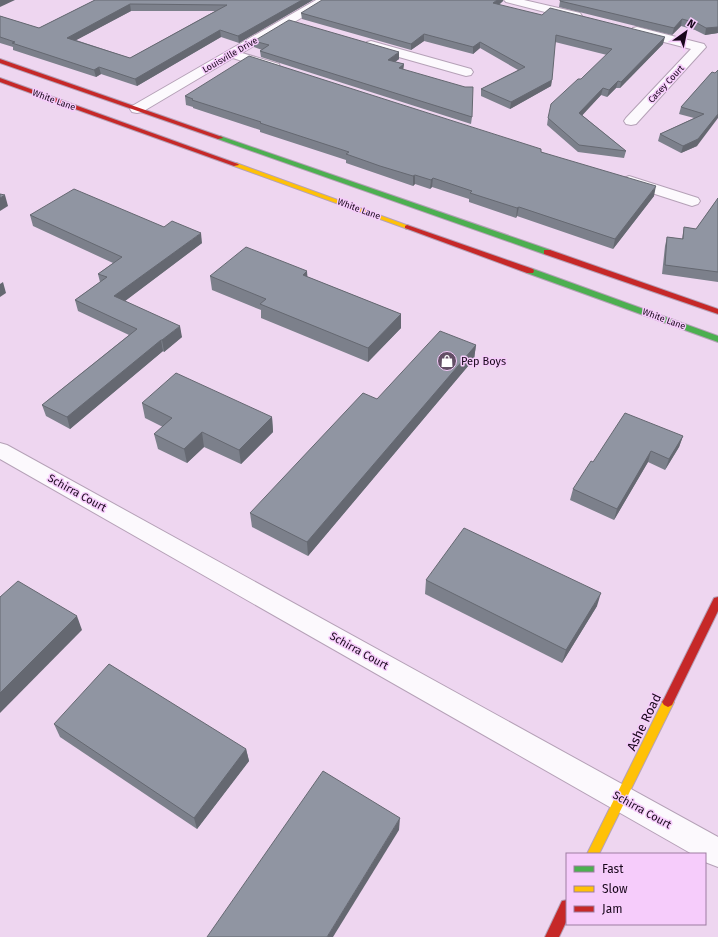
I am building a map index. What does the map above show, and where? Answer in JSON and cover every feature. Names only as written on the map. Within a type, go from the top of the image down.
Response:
[{"type":"main road","name":"White Lane","points":[[0,61],[718,312]]},
{"type":"main road","name":"White Lane","points":[[0,80],[718,339]]},
{"type":"main road","points":[[25,89],[108,111],[121,113],[137,109]]},
{"type":"main road","points":[[163,139],[175,137],[265,154]]},
{"type":"main road","points":[[307,191],[314,187],[327,188]]},
{"type":"main road","points":[[349,193],[445,216]]},
{"type":"main road","name":"Ashe Road","points":[[594,853],[718,601]]},
{"type":"main road","points":[[552,937],[566,908]]},
{"type":"street","name":"Louisville Drive","points":[[137,109],[324,0]]},
{"type":"street","points":[[510,0],[535,3],[585,19]]},
{"type":"street","points":[[288,21],[303,25]]},
{"type":"street","name":"Casey Court","points":[[623,28],[700,47],[631,121]]},
{"type":"street","points":[[362,42],[466,72]]},
{"type":"street","points":[[232,54],[288,71]]},
{"type":"street","points":[[617,177],[692,201]]},
{"type":"street","name":"Schirra Court","points":[[0,450],[718,853]]},
{"type":"building","points":[[95,0],[302,0],[238,36],[220,30],[135,79],[99,67],[94,70],[12,43],[15,42],[0,37],[0,16],[39,28]],"holes":[[[130,4],[227,5],[130,58],[67,38]]]},
{"type":"building","points":[[322,0],[497,0],[493,3],[542,15],[550,8],[665,37],[621,82],[618,81],[609,90],[603,88],[579,113],[626,151],[579,145],[548,118],[551,104],[578,79],[581,79],[612,49],[556,35],[552,80],[511,102],[481,89],[525,67],[480,42],[473,47],[424,34],[411,44],[301,13]]},
{"type":"building","points":[[560,0],[718,0],[718,27],[706,28],[697,23],[682,19],[674,28]]},
{"type":"building","points":[[289,20],[399,52],[388,60],[404,64],[399,68],[465,87],[473,87],[472,117],[260,51],[269,45],[254,41]]},
{"type":"building","points":[[249,56],[541,149],[541,152],[656,186],[615,239],[519,207],[517,208],[470,193],[472,191],[433,178],[431,180],[415,175],[413,176],[380,166],[346,154],[349,152],[192,100],[193,99],[185,96]]},
{"type":"building","points":[[718,70],[718,114],[698,139],[683,146],[660,134],[704,114],[681,107],[712,72],[715,73]]},
{"type":"building","points":[[74,189],[164,227],[172,221],[201,233],[114,296],[180,326],[67,417],[42,405],[137,329],[75,300],[107,277],[98,274],[122,257],[30,215]]},
{"type":"building","points":[[718,198],[718,272],[665,265],[667,237],[683,239],[684,227],[696,229]]},
{"type":"building","points":[[246,247],[307,271],[303,275],[401,314],[368,348],[260,304],[266,299],[210,276]]},
{"type":"building","points":[[440,331],[476,345],[307,542],[250,513],[363,393],[377,399]]},
{"type":"building","points":[[176,373],[272,417],[239,450],[202,432],[184,449],[154,434],[172,418],[142,403]]},
{"type":"building","points":[[625,413],[683,436],[669,459],[651,451],[617,509],[573,489],[591,461],[593,462]]},
{"type":"building","points":[[464,528],[601,593],[566,650],[426,580]]},
{"type":"building","points":[[18,581],[77,616],[0,693],[0,597]]},
{"type":"building","points":[[109,664],[246,749],[194,818],[54,724]]},
{"type":"building","points":[[323,771],[400,818],[327,937],[207,937]]},
{"type":"traffic: fast","points":[[220,138],[547,252]]},
{"type":"traffic: fast","points":[[530,271],[718,339]]},
{"type":"traffic: slow","points":[[236,165],[407,227]]},
{"type":"traffic: slow","points":[[593,853],[668,702]]},
{"type":"traffic: jam","points":[[0,61],[220,138]]},
{"type":"traffic: jam","points":[[0,80],[236,165]]},
{"type":"traffic: jam","points":[[407,227],[530,271]]},
{"type":"traffic: jam","points":[[547,252],[718,312]]},
{"type":"traffic: jam","points":[[668,702],[718,601]]},
{"type":"traffic: jam","points":[[552,937],[566,908]]},
{"type":"place","name":"Pep Boys","points":[[447,361]]}]
